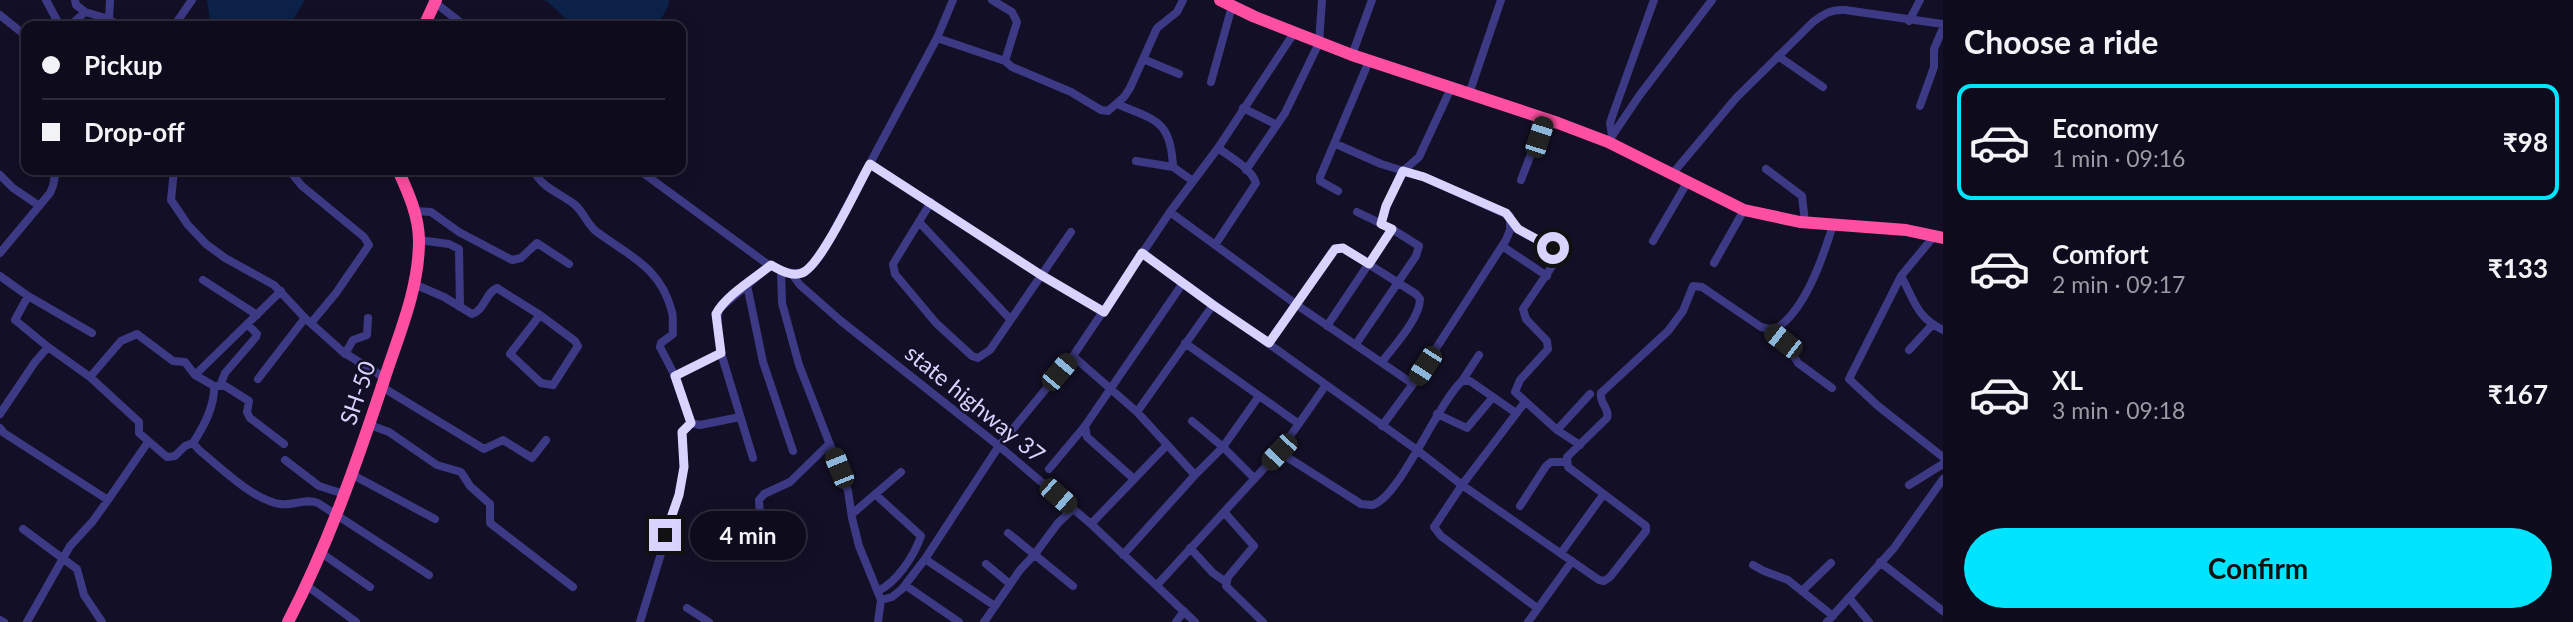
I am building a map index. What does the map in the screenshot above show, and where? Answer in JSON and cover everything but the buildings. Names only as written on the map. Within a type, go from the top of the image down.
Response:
[{"type":"highway","points":[[426,21],[434,1]]},
{"type":"highway","points":[[1226,3],[1352,55],[1610,139],[1744,210],[1805,222],[1906,230],[1939,237]]},
{"type":"highway","name":"SH-50","points":[[288,622],[320,552],[370,425],[414,284],[419,240],[414,211],[400,175]]},
{"type":"street","points":[[46,0],[57,21]]},
{"type":"street","points":[[75,0],[76,5],[85,12],[113,21]]},
{"type":"street","points":[[110,0],[110,19]]},
{"type":"street","points":[[182,21],[192,0]]},
{"type":"street","points":[[646,175],[771,265],[792,274],[802,273],[817,261],[937,38],[953,0]]},
{"type":"street","points":[[992,0],[1012,12],[1017,22],[1005,61]]},
{"type":"street","points":[[937,38],[1005,61],[1071,92],[1101,110],[1108,111],[1130,88],[1157,28],[1177,12],[1183,0]]},
{"type":"street","points":[[1246,170],[1278,125],[1319,43],[1322,0]]},
{"type":"street","points":[[1352,55],[1372,0]]},
{"type":"street","points":[[1469,94],[1501,0]]},
{"type":"street","points":[[1610,139],[1610,123],[1654,0]]},
{"type":"street","points":[[1610,139],[1712,0]]},
{"type":"street","points":[[1909,21],[1920,0]]},
{"type":"street","points":[[434,1],[459,21]]},
{"type":"street","points":[[1210,82],[1226,3]]},
{"type":"street","points":[[1673,173],[1736,98],[1813,22],[1834,5],[1943,26],[1934,49],[1934,67],[1920,106]]},
{"type":"street","points":[[75,21],[85,12]]},
{"type":"street","points":[[0,15],[21,32]]},
{"type":"street","points":[[880,596],[897,594],[925,559],[999,446],[1073,356],[1104,312],[1294,33]]},
{"type":"street","points":[[1778,56],[1823,87]]},
{"type":"street","points":[[1143,59],[1179,74]]},
{"type":"street","points":[[1338,191],[1324,184],[1320,177],[1369,61]]},
{"type":"street","points":[[1381,224],[1386,206],[1403,171],[1423,151],[1451,88]]},
{"type":"street","points":[[1117,104],[1140,113],[1165,129],[1173,152],[1173,167]]},
{"type":"street","points":[[1243,108],[1278,125]]},
{"type":"street","points":[[1521,180],[1545,118]]},
{"type":"street","points":[[1336,144],[1381,164],[1424,177],[1510,216],[1518,229],[1557,251],[1559,256],[1523,309],[1526,319],[1549,344],[1545,353],[1516,388],[1517,396],[1557,430],[1580,445]]},
{"type":"street","points":[[1214,245],[1255,189],[1255,179],[1218,148]]},
{"type":"street","points":[[1136,161],[1173,167],[1193,181]]},
{"type":"street","points":[[870,164],[1041,275],[1104,312]]},
{"type":"street","points":[[1766,169],[1802,196],[1805,222]]},
{"type":"street","points":[[0,175],[13,188],[38,205]]},
{"type":"street","points":[[0,253],[3,242],[54,186],[55,175]]},
{"type":"street","points":[[173,175],[170,196],[188,225],[225,258],[281,291],[308,321],[383,383],[484,449],[503,440],[532,458],[546,440]]},
{"type":"street","points":[[258,379],[336,293],[369,245],[364,237],[302,186],[293,175]]},
{"type":"street","points":[[537,175],[542,183],[581,210],[590,226],[629,252],[650,270],[658,281],[673,314],[672,336],[661,342],[660,347],[675,376],[691,423]]},
{"type":"street","points":[[1653,241],[1688,181]]},
{"type":"street","points":[[931,202],[893,264],[895,274],[936,323],[972,356],[978,358],[990,350],[1071,232]]},
{"type":"street","points":[[1714,263],[1744,210]]},
{"type":"street","points":[[414,211],[431,212],[460,232],[512,260],[521,258],[537,243],[569,264]]},
{"type":"street","points":[[1170,212],[1297,305],[1413,384]]},
{"type":"street","points":[[1356,212],[1392,229],[1419,246],[1416,256],[1356,344]]},
{"type":"street","points":[[1382,426],[1413,384],[1502,246],[1510,230],[1510,216]]},
{"type":"street","points":[[920,223],[1010,319]]},
{"type":"street","points":[[1768,330],[1782,326],[1803,297],[1823,260],[1833,225]]},
{"type":"street","points":[[1327,326],[1392,229]]},
{"type":"street","points":[[1939,237],[1901,276],[1849,379],[1878,406],[1943,457]]},
{"type":"street","points":[[419,240],[449,244],[458,249],[460,307]]},
{"type":"street","points":[[1502,246],[1547,276]]},
{"type":"street","points":[[1269,343],[1335,249],[1343,248],[1420,299],[1420,307],[1382,362]]},
{"type":"street","points":[[1142,253],[1462,485],[1604,581],[1646,531],[1643,522],[1568,467],[1567,457],[1607,418],[1608,411],[1602,402],[1601,393],[1664,335],[1683,311],[1693,286],[1702,287],[1733,311],[1768,330],[1787,345],[1802,367],[1832,388]]},
{"type":"street","points":[[753,458],[721,353],[716,314],[724,303],[771,265]]},
{"type":"street","points":[[781,271],[784,314],[799,365],[848,491],[859,546],[880,596],[878,622]]},
{"type":"street","name":"state highway 37","points":[[792,274],[800,285],[841,321],[999,446],[1091,524],[1195,622]]},
{"type":"street","points":[[0,276],[28,296],[92,333]]},
{"type":"street","points":[[1901,276],[1920,314],[1932,325],[1943,330]]},
{"type":"street","points":[[203,279],[257,315]]},
{"type":"street","points":[[1049,468],[1085,426],[1183,283]]},
{"type":"street","points":[[414,284],[444,297],[469,313],[476,313],[489,293],[497,288],[540,315],[578,346],[552,385],[541,383],[510,354],[540,315]]},
{"type":"street","points":[[747,285],[757,340],[793,451]]},
{"type":"street","points":[[195,375],[281,291]]},
{"type":"street","points":[[28,296],[15,320],[90,377],[139,422],[139,433],[171,458],[193,443],[212,407],[217,386],[256,338],[257,334],[247,324]]},
{"type":"street","points":[[1137,412],[1213,305]]},
{"type":"street","points":[[345,354],[353,340],[367,335],[368,318]]},
{"type":"street","points":[[1909,351],[1932,325]]},
{"type":"street","points":[[90,377],[121,341],[137,334],[173,361],[185,362],[195,375],[217,386],[228,388],[249,401],[247,412],[250,418],[284,444]]},
{"type":"street","points":[[1185,343],[1299,424]]},
{"type":"street","points":[[0,414],[48,347]]},
{"type":"street","points":[[675,376],[721,353]]},
{"type":"street","points":[[1279,452],[1361,504],[1371,505],[1388,494],[1437,414],[1479,355]]},
{"type":"street","points":[[1073,356],[1137,412],[1195,475]]},
{"type":"street","points":[[1462,381],[1470,381],[1516,413]]},
{"type":"street","points":[[1157,585],[1279,452],[1326,385]]},
{"type":"street","points":[[1557,430],[1590,394]]},
{"type":"street","points":[[1123,555],[1223,447],[1259,396]]},
{"type":"street","points":[[1437,414],[1467,428],[1493,397]]},
{"type":"street","points":[[1525,402],[1435,523],[1436,532],[1537,608]]},
{"type":"street","points":[[691,423],[700,425],[740,417]]},
{"type":"street","points":[[1192,421],[1254,478]]},
{"type":"street","points":[[640,622],[679,495],[684,467],[682,432],[691,423]]},
{"type":"street","points":[[370,425],[389,432],[437,465],[461,472],[470,486],[490,504],[490,523],[573,587]]},
{"type":"street","points":[[1085,426],[1087,437],[1134,479]]},
{"type":"street","points":[[0,428],[108,500]]},
{"type":"street","points":[[27,622],[71,545],[93,522],[148,442]]},
{"type":"street","points":[[193,443],[253,492],[282,505],[312,501],[429,575]]},
{"type":"street","points":[[712,519],[740,534],[745,533],[760,516],[759,500],[764,494],[790,482],[829,444]]},
{"type":"street","points":[[1091,524],[1166,446]]},
{"type":"street","points":[[285,460],[319,486],[344,494]]},
{"type":"street","points":[[1520,506],[1546,466],[1551,462],[1567,462]]},
{"type":"street","points":[[1909,485],[1943,464]]},
{"type":"street","points":[[852,514],[901,472]]},
{"type":"street","points":[[351,474],[435,519]]},
{"type":"street","points":[[1753,565],[1803,590],[1830,619],[1894,548],[1943,479]]},
{"type":"street","points":[[875,494],[921,536],[898,575],[880,596]]},
{"type":"street","points":[[1561,553],[1603,495]]},
{"type":"street","points":[[984,622],[1058,523],[1073,509]]},
{"type":"street","points":[[1224,512],[1254,546],[1226,582]]},
{"type":"street","points":[[23,529],[77,569],[83,595],[102,622]]},
{"type":"street","points":[[1008,533],[1073,586]]},
{"type":"street","points":[[1190,548],[1263,622]]},
{"type":"street","points":[[320,552],[370,587]]},
{"type":"street","points":[[925,559],[996,606]]},
{"type":"street","points":[[1528,622],[1573,561]]},
{"type":"street","points":[[1880,562],[1943,611]]},
{"type":"street","points":[[1803,590],[1831,563]]},
{"type":"street","points":[[986,564],[1010,584]]},
{"type":"street","points":[[306,585],[356,622]]},
{"type":"street","points":[[905,585],[959,622]]},
{"type":"street","points":[[1850,598],[1870,622]]},
{"type":"street","points":[[687,608],[709,622]]},
{"type":"street","points":[[1176,622],[1184,611]]},
{"type":"water","points":[[207,0],[305,0],[292,21],[210,21]]},
{"type":"water","points":[[540,0],[669,0],[660,21],[568,21],[547,1]]},
{"type":"route","points":[[665,535],[679,495],[684,467],[682,429],[688,428],[691,423],[675,376],[721,353],[716,314],[724,303],[771,265],[792,274],[802,273],[817,261],[870,164],[1041,275],[1104,312],[1142,253],[1269,343],[1335,249],[1343,248],[1369,264],[1392,229],[1381,224],[1386,206],[1403,171],[1415,173],[1506,213],[1518,229],[1553,248]]}]
